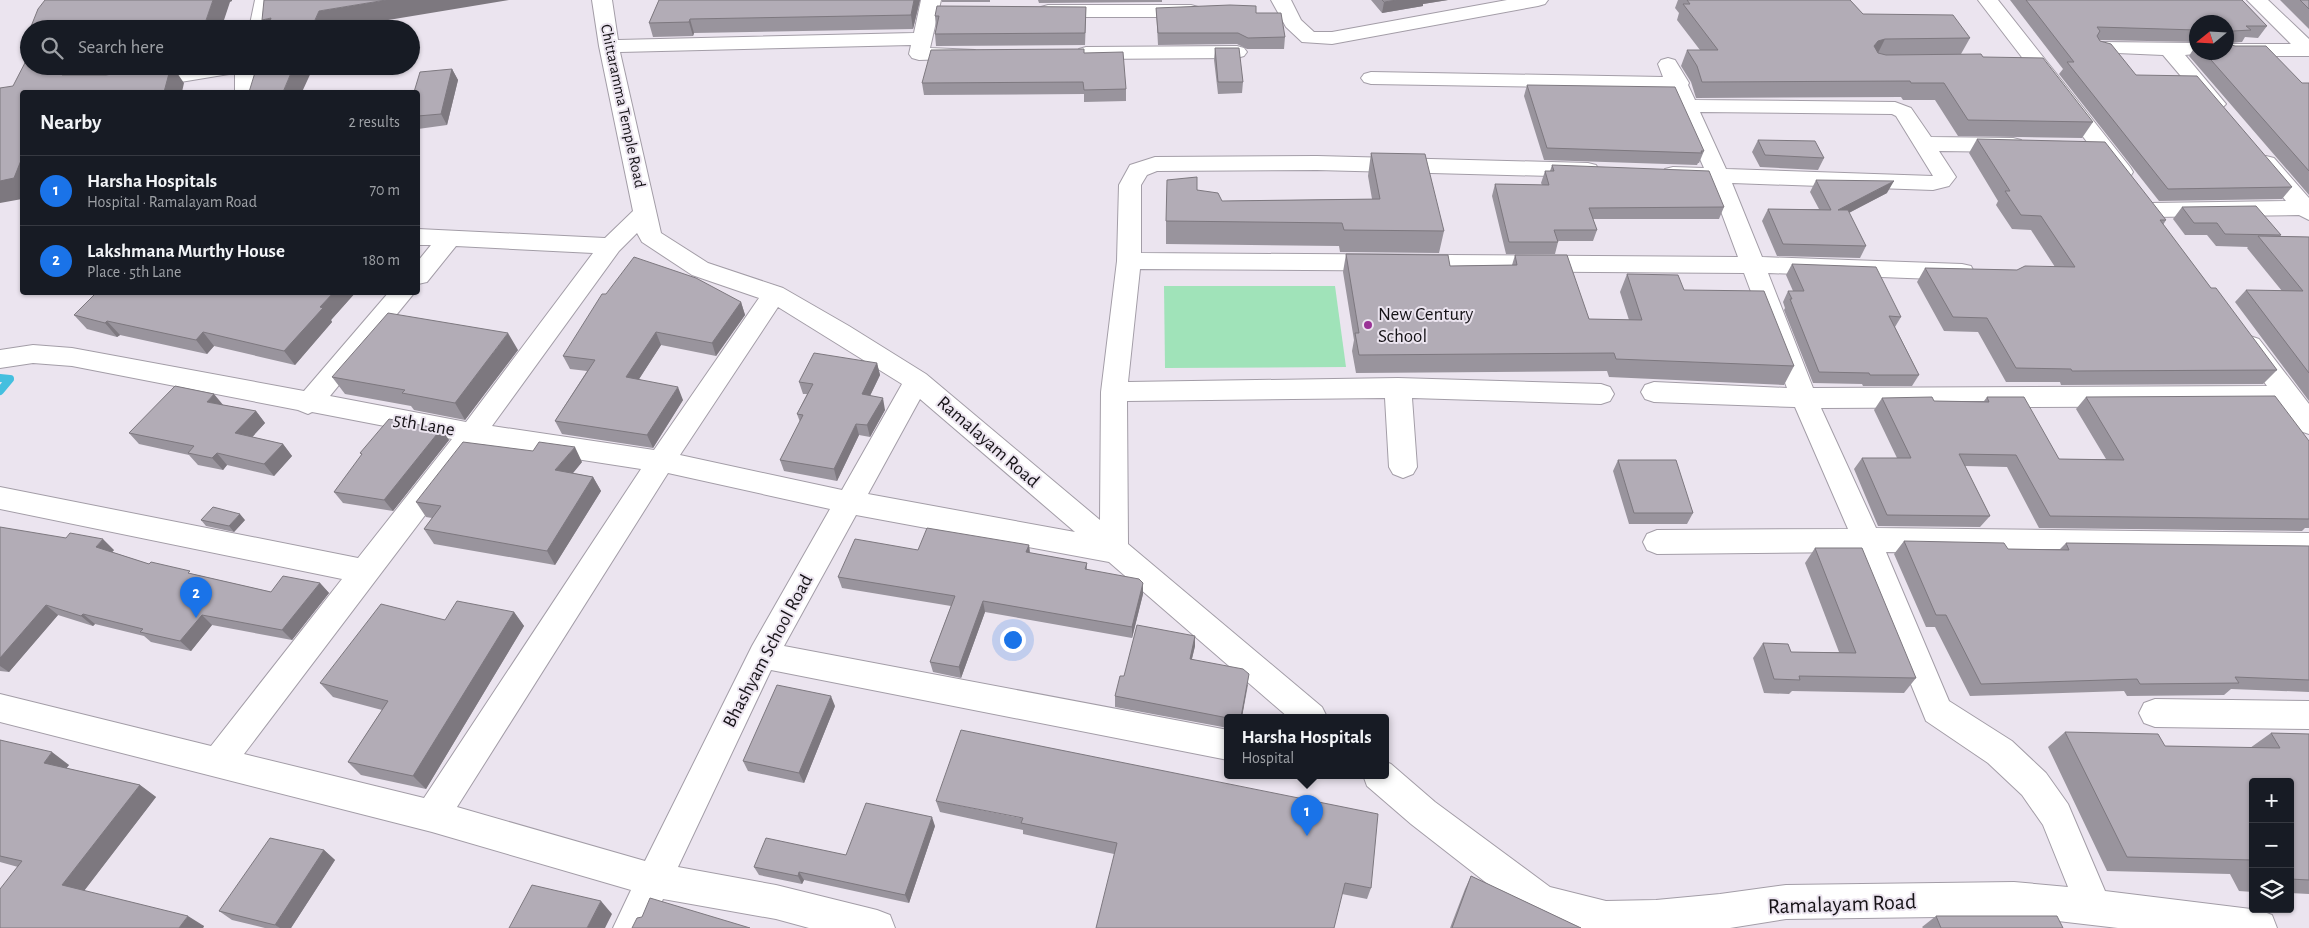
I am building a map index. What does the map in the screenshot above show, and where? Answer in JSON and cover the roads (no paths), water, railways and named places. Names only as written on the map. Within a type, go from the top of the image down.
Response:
[{"type":"street","points":[[261,20],[265,0]]},
{"type":"street","name":"Chittaramma Temple Road","points":[[602,0],[609,46],[644,212]]},
{"type":"street","points":[[1280,0],[1293,23],[1310,38],[1332,38],[1538,0]]},
{"type":"street","points":[[1988,0],[2039,62],[2169,235]]},
{"type":"street","points":[[2257,0],[2309,50]]},
{"type":"street","points":[[919,53],[936,7]]},
{"type":"street","points":[[1026,10],[1191,10]]},
{"type":"street","points":[[609,46],[988,54]]},
{"type":"street","points":[[2101,48],[2189,49]]},
{"type":"street","points":[[2169,49],[2227,117]]},
{"type":"street","points":[[2234,50],[2309,50]]},
{"type":"street","points":[[1068,53],[1237,52]]},
{"type":"street","points":[[2010,62],[2039,62]]},
{"type":"street","points":[[98,90],[190,75]]},
{"type":"street","points":[[245,75],[245,90]]},
{"type":"street","points":[[1371,78],[1678,85],[1896,108],[1904,112],[1945,177],[1941,181],[1648,173]]},
{"type":"street","points":[[1678,85],[1718,175],[1804,398],[1867,540],[1937,710],[2000,752],[2034,784],[2056,815],[2094,907]]},
{"type":"street","points":[[1924,144],[2033,146]]},
{"type":"street","points":[[2073,147],[2102,147]]},
{"type":"street","points":[[2253,148],[2308,210]]},
{"type":"street","points":[[1114,550],[1114,392],[1129,261],[1130,184],[1138,170],[1155,164],[1429,164],[1608,171]]},
{"type":"street","points":[[2143,199],[2308,210]]},
{"type":"street","points":[[218,763],[472,433],[611,246],[644,212]]},
{"type":"street","name":"Ramalayam Road","points":[[644,212],[650,237],[700,269],[774,294],[840,332],[917,381],[1307,714]]},
{"type":"street","points":[[420,237],[611,246]]},
{"type":"street","points":[[420,274],[449,239]]},
{"type":"street","points":[[1129,261],[1754,265],[1985,272]]},
{"type":"street","points":[[432,816],[661,461],[774,294]]},
{"type":"street","points":[[308,404],[400,295]]},
{"type":"street","points":[[2240,331],[2309,424]]},
{"type":"street","name":"5th Lane","points":[[0,359],[33,354],[72,357],[308,404],[472,433],[661,461],[848,502],[1114,550]]},
{"type":"street","name":"Bhashyam School Road","points":[[631,928],[763,655],[917,381]]},
{"type":"street","points":[[1114,392],[1398,388],[1601,394]]},
{"type":"street","points":[[1398,388],[1403,467]]},
{"type":"street","points":[[1654,392],[1804,398],[2288,396]]},
{"type":"street","points":[[0,498],[366,572]]},
{"type":"street","points":[[1657,542],[1867,540],[2309,545]]},
{"type":"street","points":[[763,655],[1224,743]]},
{"type":"street","points":[[0,708],[432,816],[654,880],[776,902],[877,928]]},
{"type":"street","points":[[2155,713],[2309,715]]},
{"type":"street","name":"Ramalayam Road","points":[[1384,779],[1423,813],[1542,902],[1606,919],[1656,918],[1711,913],[1786,902],[2014,899],[2259,928]]},
{"type":"waterway","points":[[0,378],[10,379],[0,391]]},
{"type":"place","name":"New Century School","points":[[1368,325]]},
{"type":"place","name":"Lakshmana Murthy House","points":[[196,618]]},
{"type":"place","name":"Harsha Hospitals","points":[[1307,836]]}]
